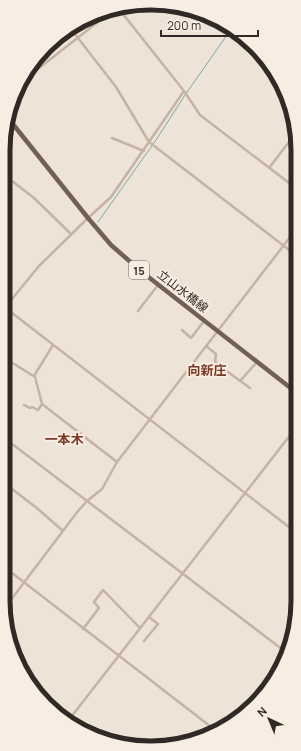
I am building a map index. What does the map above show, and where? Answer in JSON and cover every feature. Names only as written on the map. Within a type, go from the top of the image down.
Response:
[{"type":"main road","name":"立山水橋線","points":[[13,124],[111,245],[158,284],[291,388]]},
{"type":"street","points":[[122,13],[184,91],[200,115],[291,184]]},
{"type":"street","points":[[34,72],[104,18]]},
{"type":"street","points":[[74,33],[116,87],[149,142],[291,252]]},
{"type":"street","points":[[10,301],[38,266],[111,197],[184,91]]},
{"type":"street","points":[[112,138],[144,151]]},
{"type":"street","points":[[269,168],[291,140]]},
{"type":"street","points":[[10,179],[34,198],[71,234]]},
{"type":"street","points":[[10,602],[87,501],[102,489],[117,462],[291,236]]},
{"type":"street","points":[[138,311],[158,284]]},
{"type":"street","points":[[10,313],[291,529]]},
{"type":"street","points":[[182,330],[192,338],[205,321]]},
{"type":"street","points":[[34,376],[53,345]]},
{"type":"street","points":[[206,346],[216,354],[215,361],[217,364],[250,388]]},
{"type":"street","points":[[10,361],[35,377],[42,404],[117,462]]},
{"type":"street","points":[[240,381],[257,362]]},
{"type":"street","points":[[24,405],[38,410],[42,404]]},
{"type":"street","points":[[71,717],[291,433]]},
{"type":"street","points":[[10,442],[283,649]]},
{"type":"street","points":[[10,487],[63,531]]},
{"type":"street","points":[[10,571],[212,727]]},
{"type":"street","points":[[83,629],[99,608],[94,602],[103,590],[140,628]]},
{"type":"street","points":[[144,641],[158,624],[149,618]]},
{"type":"waterway","points":[[98,222],[228,33]]},
{"type":"district","name":"向新庄","points":[[207,370]]},
{"type":"district","name":"一本木","points":[[64,439]]}]
